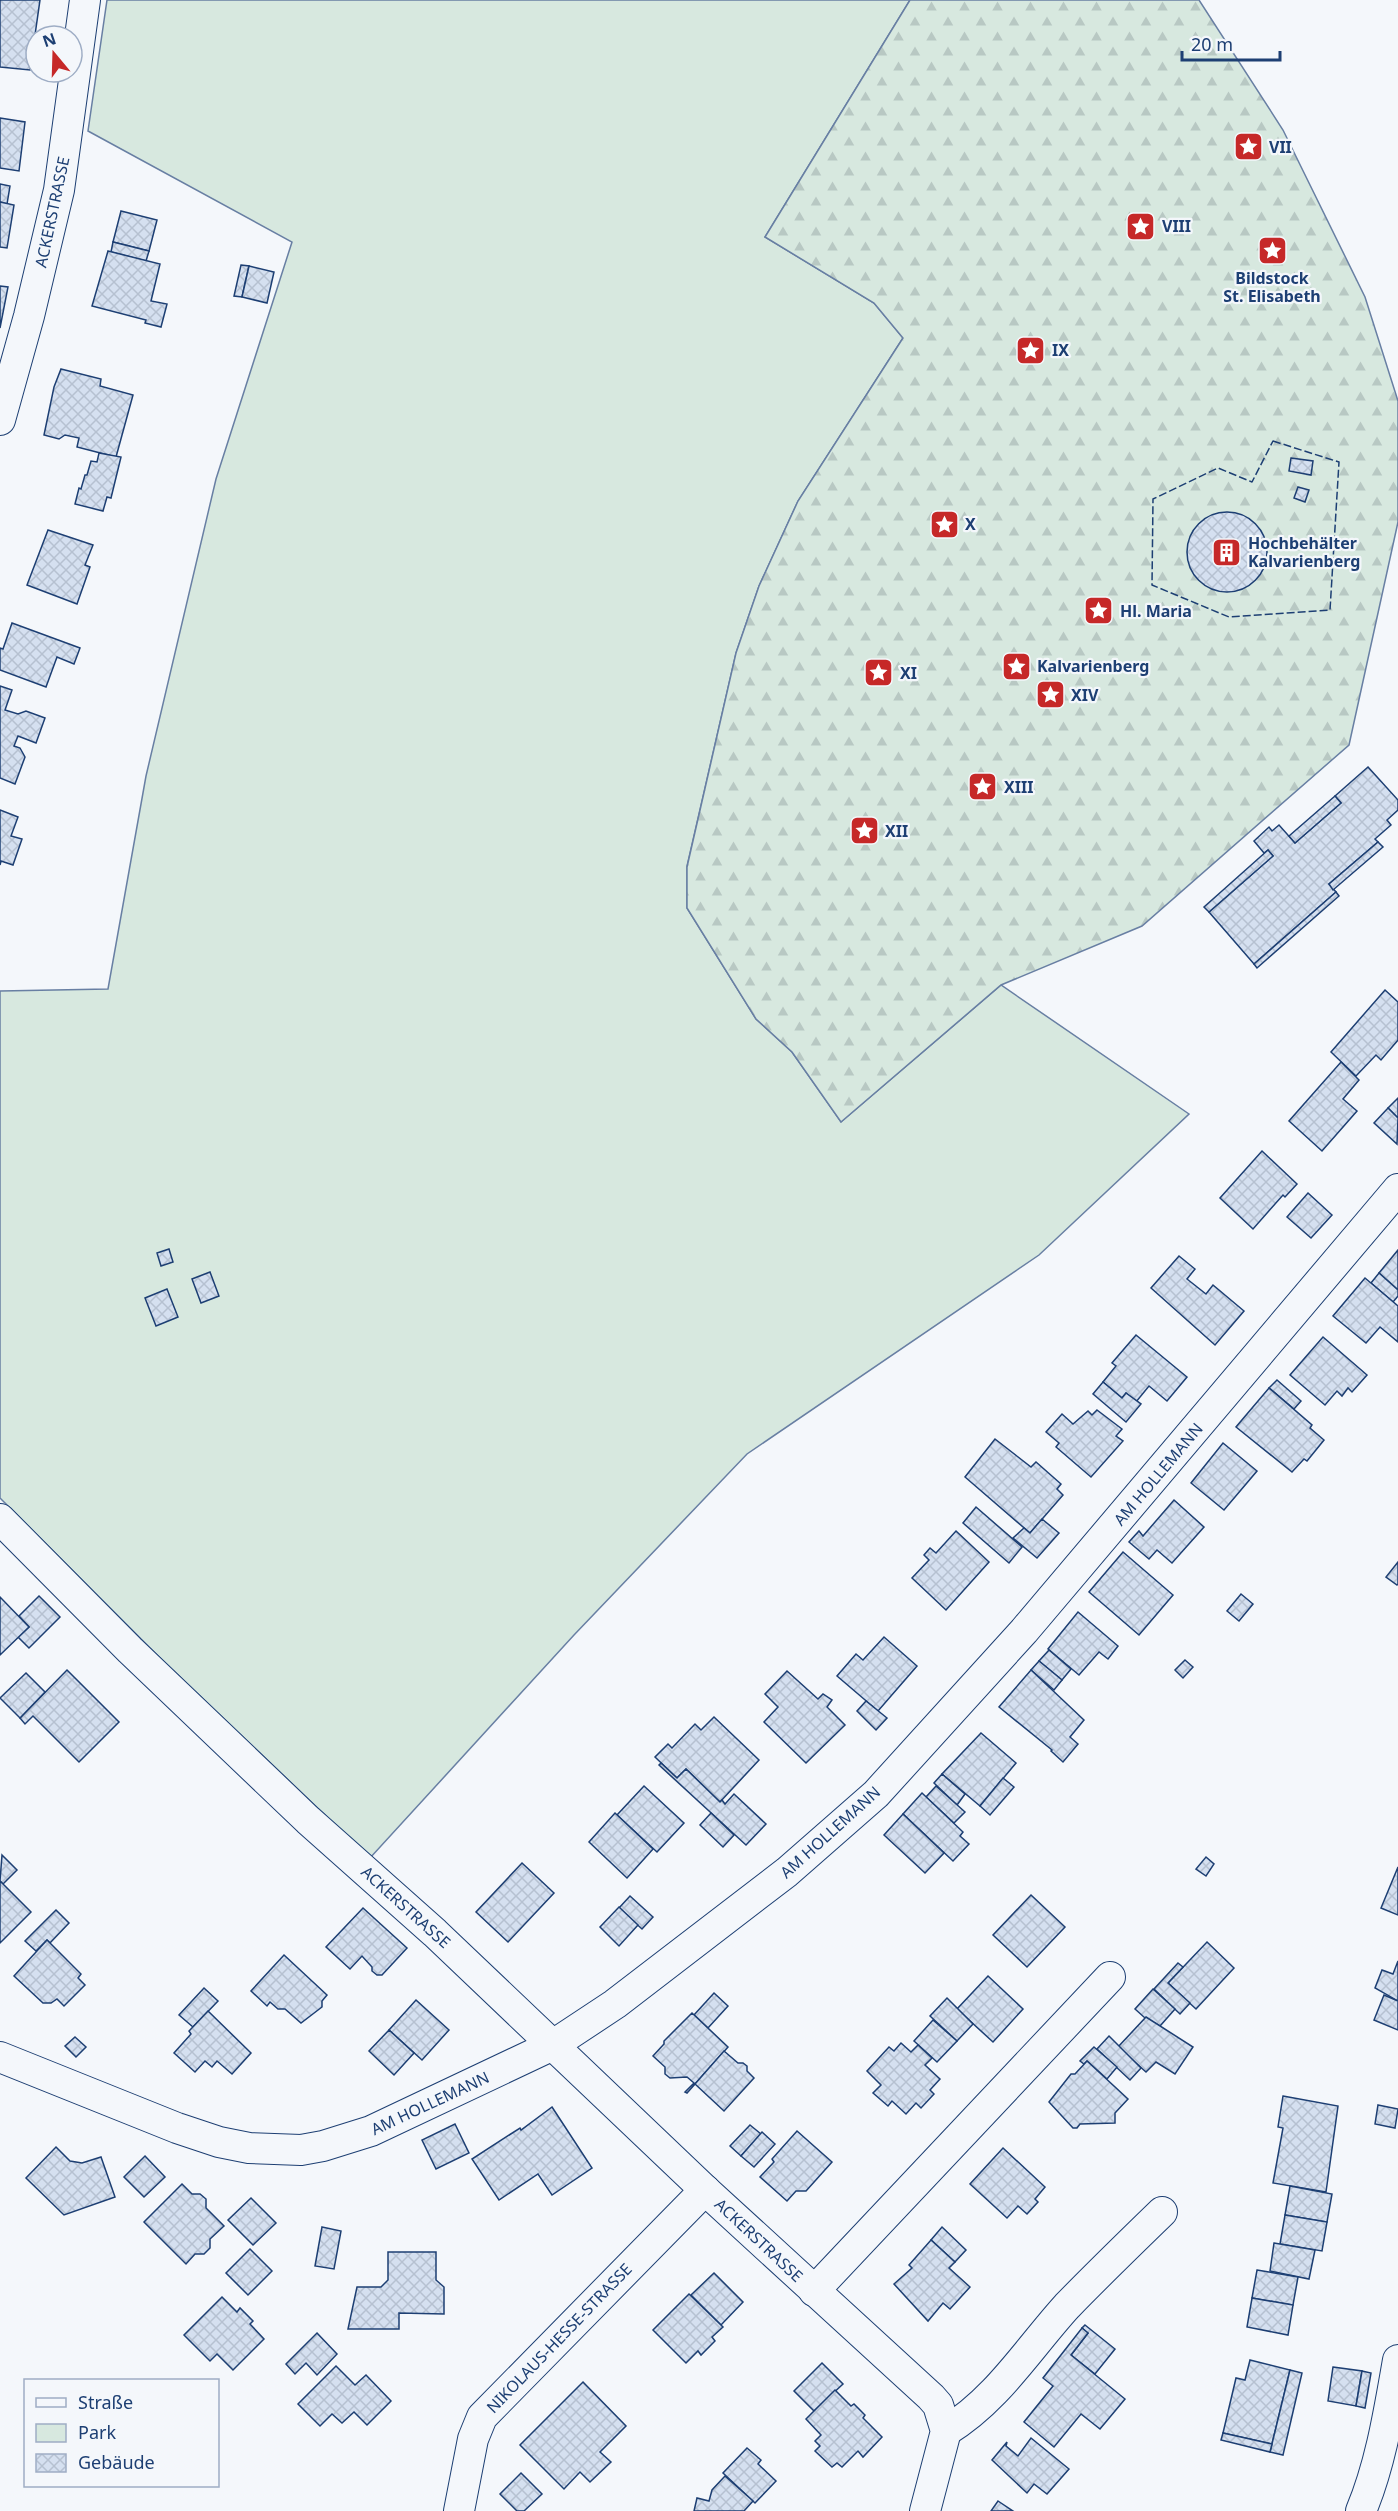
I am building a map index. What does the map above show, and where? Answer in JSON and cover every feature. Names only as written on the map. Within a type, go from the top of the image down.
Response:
[{"type":"street","name":"ACKERSTRASSE","points":[[0,420],[32,304],[59,190],[85,0]]},
{"type":"street","name":"AM HOLLEMANN","points":[[0,2057],[177,2128],[219,2142],[249,2148],[301,2150],[339,2142],[371,2131],[553,2045],[615,2004],[787,1872],[876,1794],[1024,1631],[1398,1189]]},
{"type":"street","name":"ACKERSTRASSE","points":[[0,1520],[130,1650],[308,1820],[435,1932],[814,2292],[925,2390],[938,2405],[946,2431]]},
{"type":"street","name":"ACKERSTRASSE","points":[[814,2292],[1110,1977]]},
{"type":"street","name":"NIKOLAUS-HESSE-STRASSE","points":[[459,2511],[473,2439],[482,2417],[705,2190]]},
{"type":"street","points":[[925,2511],[946,2431],[962,2421],[1007,2379],[1067,2307],[1162,2212]]},
{"type":"street","points":[[1361,2511],[1369,2492],[1386,2430],[1398,2360]]},
{"type":"green space","points":[[107,0],[910,0],[765,237],[874,303],[903,338],[798,501],[759,586],[736,653],[687,866],[687,908],[756,1019],[792,1052],[841,1122],[1001,985],[1189,1114],[1039,1255],[747,1454],[574,1635],[370,1858],[157,1655],[0,1498],[0,991],[108,989],[146,776],[216,479],[292,242],[88,131]]},
{"type":"green space","points":[[910,0],[1199,0],[1283,130],[1365,297],[1398,401],[1398,522],[1349,745],[1142,926],[1001,985],[841,1122],[792,1052],[756,1019],[687,908],[687,867],[736,653],[759,586],[798,501],[903,338],[874,303],[765,237]]},
{"type":"building","points":[[0,0],[40,0],[37,24],[24,24],[24,69],[0,67]]},
{"type":"building","points":[[0,118],[25,122],[19,171],[0,168]]},
{"type":"building","points":[[0,184],[10,186],[7,204],[0,202]]},
{"type":"building","points":[[0,202],[14,205],[7,248],[0,247]]},
{"type":"building","points":[[121,211],[157,220],[149,251],[113,242]]},
{"type":"building","points":[[113,242],[149,251],[146,261],[111,252]]},
{"type":"building","points":[[108,251],[160,264],[151,301],[167,304],[161,327],[145,323],[146,320],[92,306]]},
{"type":"building","points":[[241,265],[249,266],[242,297],[234,296]]},
{"type":"building","points":[[249,266],[274,272],[267,303],[242,297]]},
{"type":"building","points":[[0,286],[8,287],[0,328]]},
{"type":"building","points":[[61,369],[101,379],[100,386],[133,395],[116,457],[77,447],[79,438],[65,435],[59,439],[44,435],[54,387]]},
{"type":"building","points":[[99,453],[121,457],[111,498],[107,497],[103,511],[75,504],[79,488],[81,489],[91,461],[97,462]]},
{"type":"building","points":[[1291,458],[1313,461],[1311,475],[1289,471]]},
{"type":"building","points":[[1298,487],[1309,490],[1305,502],[1294,498]]},
{"type":"building","name":"Hochbehälter Kalvarienberg","points":[[1227,512],[1242,515],[1255,524],[1264,537],[1267,552],[1264,567],[1255,580],[1242,589],[1227,592],[1212,589],[1199,580],[1190,567],[1187,552],[1190,537],[1199,524],[1212,515]]},
{"type":"building","points":[[48,530],[93,545],[85,565],[90,567],[77,604],[27,585]]},
{"type":"building","points":[[12,623],[80,648],[74,664],[57,657],[46,687],[0,670],[0,648],[3,649]]},
{"type":"building","points":[[0,686],[12,690],[5,710],[18,714],[26,711],[45,718],[36,743],[18,736],[14,746],[20,748],[25,757],[15,784],[0,778]]},
{"type":"building","points":[[1368,767],[1398,800],[1398,810],[1387,820],[1391,825],[1375,839],[1378,842],[1329,884],[1336,892],[1254,964],[1209,912],[1273,856],[1268,850],[1264,853],[1254,841],[1269,827],[1272,831],[1279,825],[1295,843],[1341,803],[1335,796]]},
{"type":"building","points":[[1335,796],[1341,803],[1295,843],[1289,836]]},
{"type":"building","points":[[0,810],[18,817],[11,836],[22,839],[13,865],[1,861],[0,865]]},
{"type":"building","points":[[1378,842],[1383,847],[1333,890],[1329,884]]},
{"type":"building","points":[[1268,850],[1273,856],[1209,912],[1204,907]]},
{"type":"building","points":[[1336,892],[1339,896],[1257,968],[1254,964]]},
{"type":"building","points":[[1385,990],[1398,1002],[1398,1040],[1381,1060],[1376,1055],[1356,1076],[1331,1052]]},
{"type":"building","points":[[1341,1062],[1359,1080],[1343,1099],[1357,1111],[1322,1151],[1289,1121]]},
{"type":"building","points":[[1398,1098],[1398,1118],[1388,1108]]},
{"type":"building","points":[[1388,1108],[1398,1118],[1397,1144],[1374,1123]]},
{"type":"building","points":[[1262,1151],[1297,1184],[1285,1197],[1283,1195],[1253,1229],[1220,1198]]},
{"type":"building","points":[[1308,1193],[1332,1215],[1311,1238],[1287,1217]]},
{"type":"building","points":[[169,1249],[173,1262],[161,1266],[157,1253]]},
{"type":"building","points":[[1398,1250],[1398,1290],[1379,1273]]},
{"type":"building","points":[[1179,1256],[1195,1269],[1187,1279],[1206,1294],[1213,1285],[1244,1311],[1215,1345],[1151,1288]]},
{"type":"building","points":[[210,1272],[219,1296],[201,1303],[192,1279]]},
{"type":"building","points":[[1379,1273],[1398,1290],[1398,1296],[1393,1302],[1371,1283]]},
{"type":"building","points":[[1365,1278],[1398,1306],[1398,1342],[1380,1327],[1366,1343],[1333,1316]]},
{"type":"building","points":[[167,1289],[178,1317],[156,1326],[145,1298]]},
{"type":"building","points":[[1136,1335],[1187,1377],[1167,1401],[1149,1386],[1136,1402],[1126,1393],[1122,1398],[1103,1382],[1116,1366],[1112,1363]]},
{"type":"building","points":[[1323,1337],[1367,1375],[1352,1392],[1348,1388],[1342,1396],[1337,1391],[1325,1405],[1290,1375]]},
{"type":"building","points":[[1277,1380],[1301,1401],[1294,1409],[1269,1388]]},
{"type":"building","points":[[1103,1382],[1122,1398],[1126,1393],[1141,1404],[1126,1422],[1093,1394]]},
{"type":"building","points":[[1269,1388],[1312,1425],[1310,1428],[1324,1440],[1307,1461],[1304,1459],[1292,1472],[1236,1427]]},
{"type":"building","points":[[1097,1410],[1122,1429],[1116,1436],[1123,1441],[1091,1477],[1056,1447],[1059,1443],[1046,1432],[1062,1414],[1073,1424],[1088,1411],[1092,1415]]},
{"type":"building","points":[[995,1439],[1031,1467],[1036,1462],[1061,1484],[1057,1489],[1063,1495],[1030,1533],[965,1477]]},
{"type":"building","points":[[1223,1443],[1257,1471],[1224,1510],[1191,1483]]},
{"type":"building","points":[[1174,1500],[1204,1527],[1172,1563],[1157,1550],[1149,1559],[1129,1542],[1139,1531],[1143,1536]]},
{"type":"building","points":[[976,1507],[1022,1547],[1009,1563],[963,1523]]},
{"type":"building","points":[[1042,1519],[1059,1533],[1037,1558],[1013,1538],[1024,1528],[1030,1533]]},
{"type":"building","points":[[956,1531],[989,1562],[946,1610],[912,1578],[929,1560],[924,1555],[930,1548],[936,1553]]},
{"type":"building","points":[[1123,1552],[1173,1595],[1139,1635],[1089,1592]]},
{"type":"building","points":[[1398,1562],[1398,1584],[1397,1585],[1386,1577]]},
{"type":"building","points":[[1241,1594],[1253,1604],[1239,1621],[1227,1611]]},
{"type":"building","points":[[39,1596],[60,1617],[29,1648],[18,1637],[29,1627],[19,1616]]},
{"type":"building","points":[[0,1597],[29,1627],[0,1655]]},
{"type":"building","points":[[1078,1612],[1118,1646],[1108,1659],[1099,1652],[1079,1675],[1048,1649]]},
{"type":"building","points":[[884,1637],[917,1666],[878,1711],[837,1676],[856,1654],[863,1660]]},
{"type":"building","points":[[1049,1650],[1071,1669],[1062,1680],[1039,1661]]},
{"type":"building","points":[[1185,1660],[1193,1667],[1183,1678],[1175,1670]]},
{"type":"building","points":[[1039,1661],[1062,1680],[1054,1690],[1031,1670]]},
{"type":"building","points":[[67,1670],[119,1722],[79,1762],[33,1716],[25,1724],[20,1718]]},
{"type":"building","points":[[1031,1670],[1084,1720],[1070,1737],[1078,1744],[1063,1762],[1052,1750],[999,1707]]},
{"type":"building","points":[[787,1671],[818,1699],[823,1694],[832,1700],[827,1707],[845,1725],[806,1763],[764,1722],[778,1707],[765,1694]]},
{"type":"building","points":[[26,1673],[45,1692],[20,1718],[0,1698]]},
{"type":"building","points":[[866,1701],[887,1718],[876,1730],[857,1711]]},
{"type":"building","points":[[714,1717],[759,1760],[720,1802],[686,1769],[677,1778],[655,1757],[668,1744],[672,1748],[695,1724],[701,1730]]},
{"type":"building","points":[[981,1733],[1016,1763],[980,1806],[942,1774]]},
{"type":"building","points":[[661,1763],[677,1778],[686,1769],[720,1802],[722,1800],[725,1804],[734,1794],[766,1824],[746,1845],[659,1765]]},
{"type":"building","points":[[942,1774],[965,1794],[957,1805],[934,1783]]},
{"type":"building","points":[[1003,1778],[1014,1787],[990,1815],[980,1806]]},
{"type":"building","points":[[644,1786],[684,1823],[657,1852],[617,1815]]},
{"type":"building","points":[[936,1786],[965,1812],[954,1823],[926,1797]]},
{"type":"building","points":[[922,1793],[963,1832],[960,1836],[969,1844],[953,1861],[903,1814]]},
{"type":"building","points":[[615,1813],[653,1849],[627,1878],[589,1842]]},
{"type":"building","points":[[711,1813],[734,1835],[723,1847],[700,1825]]},
{"type":"building","points":[[903,1814],[944,1853],[925,1873],[884,1835]]},
{"type":"building","points":[[2,1855],[17,1870],[3,1884],[0,1881]]},
{"type":"building","points":[[1206,1857],[1214,1864],[1206,1876],[1196,1869]]},
{"type":"building","points":[[522,1863],[554,1893],[508,1942],[476,1912]]},
{"type":"building","points":[[1398,1867],[1398,1915],[1381,1908]]},
{"type":"building","points":[[0,1881],[31,1912],[0,1943]]},
{"type":"building","points":[[1031,1895],[1065,1927],[1027,1967],[993,1935]]},
{"type":"building","points":[[630,1896],[653,1917],[642,1929],[619,1908]]},
{"type":"building","points":[[619,1907],[638,1925],[619,1946],[600,1927]]},
{"type":"building","points":[[363,1908],[407,1948],[382,1975],[377,1975],[372,1971],[372,1967],[362,1956],[350,1969],[326,1947]]},
{"type":"building","points":[[56,1910],[69,1923],[50,1943],[47,1940],[36,1951],[25,1941]]},
{"type":"building","points":[[47,1940],[81,1974],[78,1978],[85,1985],[64,2006],[57,1999],[51,2003],[43,2003],[14,1976]]},
{"type":"building","points":[[1207,1942],[1234,1968],[1196,2009],[1168,1983]]},
{"type":"building","points":[[284,1955],[327,1995],[322,2001],[322,2007],[301,2023],[285,2009],[278,2009],[270,2002],[267,2006],[251,1991]]},
{"type":"building","points":[[1398,1961],[1398,2001],[1375,1988],[1382,1970],[1393,1974]]},
{"type":"building","points":[[1178,1963],[1183,1967],[1168,1983],[1190,2003],[1180,2014],[1154,1989]]},
{"type":"building","points":[[988,1976],[1023,2009],[993,2042],[957,2009]]},
{"type":"building","points":[[204,1988],[218,2001],[193,2027],[179,2015]]},
{"type":"building","points":[[1153,1989],[1175,2009],[1160,2026],[1145,2018],[1135,2009]]},
{"type":"building","points":[[714,1993],[728,2006],[708,2028],[694,2015]]},
{"type":"building","points":[[1384,1995],[1398,2001],[1398,2030],[1374,2020]]},
{"type":"building","points":[[947,1998],[973,2024],[957,2041],[930,2016]]},
{"type":"building","points":[[416,2000],[449,2030],[422,2060],[389,2030]]},
{"type":"building","points":[[208,2011],[251,2053],[232,2074],[217,2061],[212,2067],[205,2061],[195,2072],[174,2053],[191,2034],[189,2031]]},
{"type":"building","points":[[692,2013],[728,2047],[687,2093],[685,2092],[694,2083],[687,2077],[670,2078],[665,2074],[665,2067],[653,2056],[664,2041]]},
{"type":"building","points":[[1146,2017],[1193,2047],[1175,2074],[1156,2062],[1146,2072],[1118,2047]]},
{"type":"building","points":[[933,2020],[957,2041],[937,2062],[914,2041]]},
{"type":"building","points":[[389,2030],[414,2053],[394,2075],[369,2051]]},
{"type":"building","points":[[1109,2036],[1141,2068],[1130,2080],[1097,2049]]},
{"type":"building","points":[[75,2037],[86,2047],[76,2057],[65,2046]]},
{"type":"building","points":[[901,2043],[911,2052],[918,2045],[932,2058],[925,2065],[940,2079],[930,2090],[934,2094],[921,2108],[916,2103],[906,2114],[892,2101],[888,2106],[873,2093],[881,2085],[867,2071],[889,2047],[894,2051]]},
{"type":"building","points":[[1094,2047],[1117,2067],[1107,2079],[1087,2061],[1084,2064],[1080,2061]]},
{"type":"building","points":[[724,2051],[738,2063],[747,2066],[747,2071],[754,2078],[724,2111],[695,2084]]},
{"type":"building","points":[[1087,2061],[1128,2099],[1115,2113],[1115,2123],[1080,2124],[1077,2128],[1073,2128],[1049,2102],[1071,2074],[1075,2074]]},
{"type":"building","points":[[1283,2096],[1338,2106],[1326,2192],[1273,2183],[1283,2128],[1278,2127]]},
{"type":"building","points":[[1378,2105],[1398,2109],[1395,2128],[1375,2124]]},
{"type":"building","points":[[552,2107],[592,2168],[552,2195],[538,2174],[499,2200],[472,2159],[520,2128],[521,2130]]},
{"type":"building","points":[[455,2124],[469,2153],[436,2169],[422,2140]]},
{"type":"building","points":[[750,2125],[761,2134],[741,2156],[730,2146]]},
{"type":"building","points":[[797,2131],[832,2162],[806,2191],[796,2191],[787,2201],[760,2177],[774,2162],[772,2159]]},
{"type":"building","points":[[762,2132],[775,2144],[754,2167],[741,2156]]},
{"type":"building","points":[[56,2147],[70,2161],[82,2163],[101,2157],[115,2197],[64,2215],[26,2178]]},
{"type":"building","points":[[1003,2148],[1045,2187],[1035,2199],[1038,2202],[1027,2214],[1018,2206],[1007,2218],[970,2184]]},
{"type":"building","points":[[145,2156],[165,2177],[144,2197],[124,2177]]},
{"type":"building","points":[[182,2184],[192,2194],[200,2194],[206,2199],[206,2208],[224,2226],[210,2239],[210,2248],[204,2254],[195,2254],[186,2264],[144,2222]]},
{"type":"building","points":[[1290,2186],[1332,2194],[1327,2222],[1285,2215]]},
{"type":"building","points":[[251,2198],[276,2223],[253,2245],[228,2220]]},
{"type":"building","points":[[1285,2215],[1327,2222],[1322,2251],[1280,2244]]},
{"type":"building","points":[[322,2227],[341,2231],[334,2269],[315,2266]]},
{"type":"building","points":[[942,2227],[966,2250],[955,2262],[931,2240]]},
{"type":"building","points":[[931,2240],[955,2262],[949,2268],[970,2287],[950,2309],[943,2303],[928,2321],[894,2284],[912,2268],[909,2265]]},
{"type":"building","points":[[1274,2243],[1315,2250],[1309,2279],[1270,2271]]},
{"type":"building","points":[[250,2249],[272,2271],[248,2295],[226,2273]]},
{"type":"building","points":[[388,2252],[436,2252],[436,2280],[444,2287],[444,2314],[399,2313],[399,2329],[348,2329],[357,2287],[381,2287],[388,2280]]},
{"type":"building","points":[[1257,2270],[1298,2277],[1293,2305],[1252,2298]]},
{"type":"building","points":[[714,2273],[743,2302],[721,2325],[691,2295]]},
{"type":"building","points":[[689,2294],[723,2327],[712,2337],[715,2341],[701,2355],[698,2351],[686,2363],[653,2330]]},
{"type":"building","points":[[222,2297],[237,2312],[240,2308],[253,2321],[250,2324],[264,2339],[233,2370],[217,2354],[210,2361],[184,2335]]},
{"type":"building","points":[[1252,2298],[1293,2305],[1288,2335],[1247,2327]]},
{"type":"building","points":[[1085,2325],[1115,2349],[1095,2374],[1071,2355],[1088,2333],[1082,2328]]},
{"type":"building","points":[[1082,2328],[1088,2333],[1071,2355],[1125,2399],[1100,2429],[1081,2414],[1054,2447],[1024,2422],[1053,2386],[1043,2378]]},
{"type":"building","points":[[317,2333],[337,2354],[317,2375],[306,2363],[295,2374],[286,2364]]},
{"type":"building","points":[[1250,2360],[1290,2370],[1272,2444],[1223,2433],[1236,2378],[1245,2380]]},
{"type":"building","points":[[822,2363],[843,2384],[814,2411],[794,2391]]},
{"type":"building","points":[[336,2366],[355,2385],[366,2375],[391,2401],[367,2425],[354,2412],[342,2423],[332,2414],[320,2426],[298,2404]]},
{"type":"building","points":[[1333,2367],[1362,2371],[1356,2406],[1328,2401]]},
{"type":"building","points":[[1290,2370],[1302,2373],[1283,2455],[1270,2452]]},
{"type":"building","points":[[1362,2371],[1371,2373],[1365,2408],[1356,2406]]},
{"type":"building","points":[[583,2382],[626,2426],[600,2452],[611,2462],[590,2482],[580,2472],[564,2489],[520,2445]]},
{"type":"building","points":[[835,2390],[851,2406],[854,2404],[865,2415],[863,2418],[882,2437],[863,2457],[858,2451],[842,2467],[837,2463],[832,2467],[815,2451],[820,2446],[815,2441],[821,2435],[806,2419]]},
{"type":"building","points":[[1223,2433],[1272,2444],[1270,2452],[1221,2440]]},
{"type":"building","points":[[1031,2438],[1069,2469],[1047,2494],[1034,2484],[1027,2493],[992,2460],[1007,2442],[1006,2446],[1018,2456]]},
{"type":"building","points":[[747,2448],[761,2460],[758,2464],[776,2481],[755,2503],[723,2473]]},
{"type":"building","points":[[521,2473],[542,2494],[524,2511],[517,2511],[500,2494]]},
{"type":"building","points":[[725,2476],[753,2501],[744,2511],[694,2511],[697,2498],[709,2501],[712,2490]]},
{"type":"building","points":[[998,2501],[1013,2511],[991,2511]]},
{"type":"fence","points":[[1273,441],[1339,462],[1330,610],[1229,617],[1152,585],[1153,499],[1218,468],[1252,482],[1273,441]]},
{"type":"place","name":"VII","points":[[1248,147]]},
{"type":"place","name":"VIII","points":[[1141,226]]},
{"type":"place","name":"Bildstock St. Elisabeth","points":[[1272,250]]},
{"type":"place","name":"IX","points":[[1031,350]]},
{"type":"place","name":"X","points":[[944,524]]},
{"type":"place","name":"Hochbehälter Kalvarienberg","points":[[1227,552]]},
{"type":"place","name":"Hl. Maria","points":[[1099,611]]},
{"type":"place","name":"Kalvarienberg","points":[[1016,666]]},
{"type":"place","name":"XI","points":[[879,673]]},
{"type":"place","name":"XIV","points":[[1050,695]]},
{"type":"place","name":"XIII","points":[[983,787]]},
{"type":"place","name":"XII","points":[[864,831]]}]
